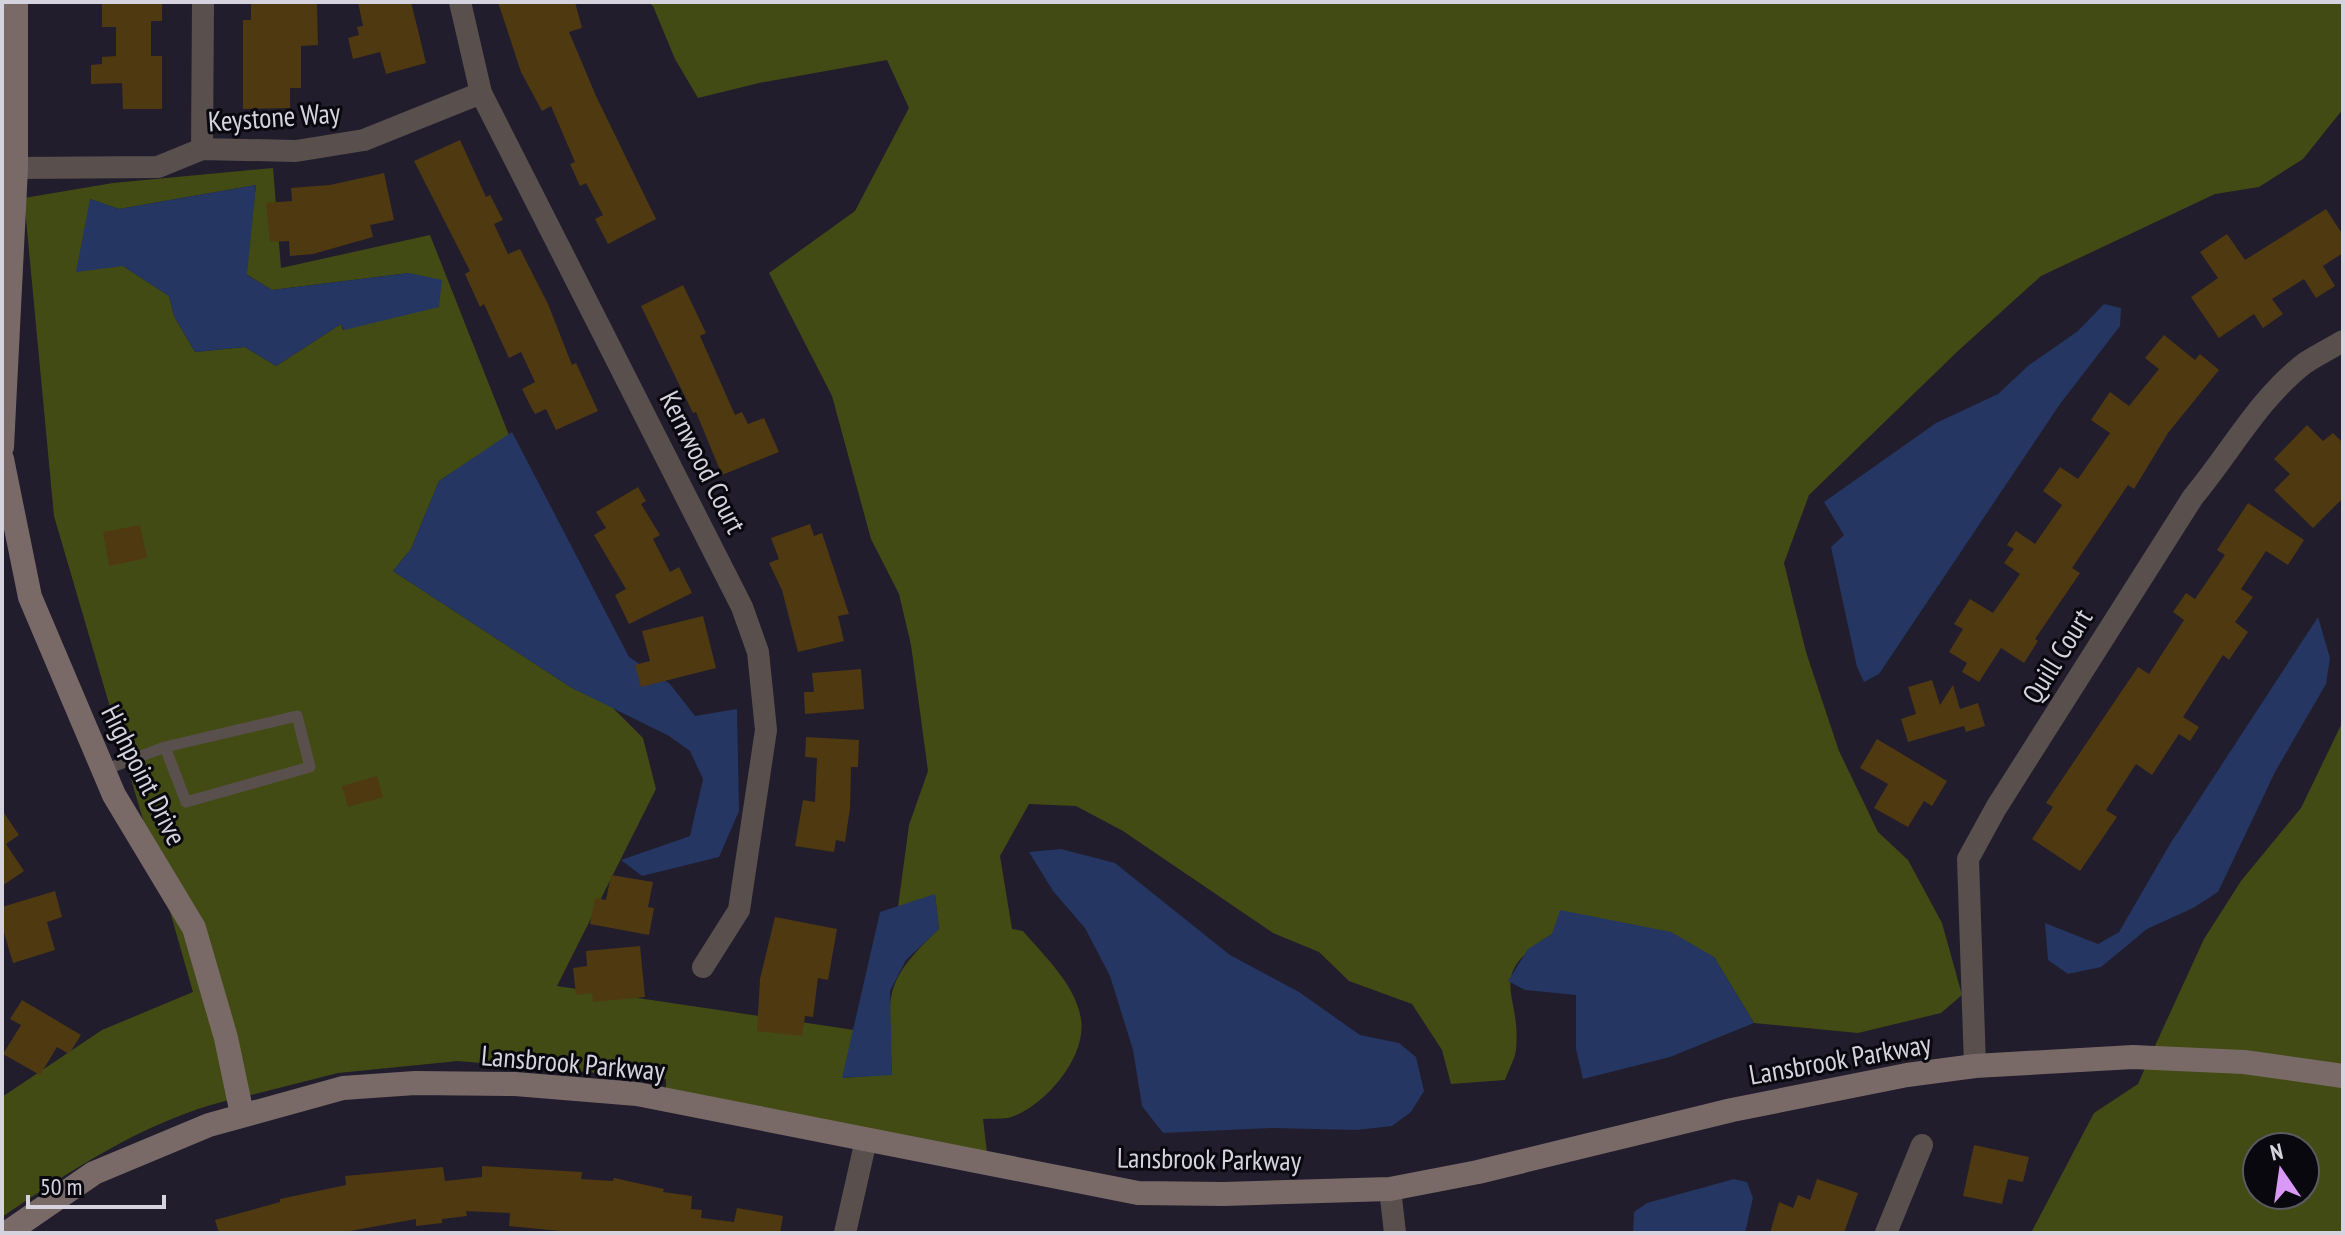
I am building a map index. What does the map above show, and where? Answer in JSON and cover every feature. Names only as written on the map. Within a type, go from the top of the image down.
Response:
[{"type":"street","points":[[2,447],[16,168],[16,2]]},
{"type":"street","points":[[202,149],[203,2]]},
{"type":"street","name":"Kernwood Court","points":[[460,2],[481,93],[735,593],[758,652],[766,730],[739,910],[703,967]]},
{"type":"street","name":"Keystone Way","points":[[16,168],[158,167],[202,149],[296,151],[364,140],[481,93]]},
{"type":"street","name":"Quill Court","points":[[1975,1066],[1968,859],[1996,808],[2193,497],[2265,402],[2305,364],[2343,341]]},
{"type":"street","name":"Highpoint Drive","points":[[2,459],[30,597],[114,795],[194,928],[226,1038],[242,1114]]},
{"type":"street","name":"Lansbrook Parkway","points":[[7,1233],[94,1173],[178,1136],[242,1114],[343,1088],[415,1083],[515,1084],[637,1094],[1138,1193],[1390,1189],[1478,1172],[1732,1110],[1907,1075],[1975,1066],[2133,1057],[2244,1062],[2343,1076]]},
{"type":"street","points":[[845,1233],[866,1140]]},
{"type":"street","points":[[1886,1233],[1922,1145]]},
{"type":"street","points":[[1390,1189],[1395,1233]]},
{"type":"lane","points":[[103,770],[165,747],[297,716],[310,767],[186,802],[165,747]]},
{"type":"green space","points":[[647,2],[2343,2],[2343,109],[2303,159],[2259,187],[2215,194],[2041,276],[1958,351],[1809,495],[1784,563],[1806,652],[1839,751],[1878,832],[1908,860],[1942,923],[1962,995],[1941,1013],[1858,1033],[1754,1023],[1714,957],[1552,934],[1518,962],[1512,974],[1510,986],[1516,1050],[1505,1080],[1451,1084],[1442,1050],[1412,1004],[1349,981],[1319,952],[1273,933],[1123,831],[1076,806],[1029,804],[1000,856],[1012,929],[1023,931],[1066,983],[1078,1006],[1081,1033],[1071,1063],[1039,1101],[1011,1117],[983,1119],[987,1153],[666,1089],[666,1079],[458,1061],[338,1073],[247,1096],[146,830],[54,516],[24,198],[113,183],[273,168],[281,268],[430,235],[509,435],[439,481],[411,549],[393,571],[572,688],[611,706],[643,738],[656,789],[557,986],[854,1030],[843,1078],[892,1074],[892,994],[906,964],[939,929],[935,895],[898,907],[909,825],[928,771],[911,645],[899,594],[871,539],[832,396],[769,273],[855,211],[909,108],[887,60],[759,83],[698,98],[675,59],[653,6]],"holes":[[[256,185],[246,274],[272,290],[409,273],[343,330],[341,324],[276,366],[245,347],[195,352],[174,316],[169,296],[123,266],[90,199],[119,209]]]},
{"type":"green space","points":[[2343,721],[2343,1066],[2154,1048],[2204,939],[2241,881],[2301,808]]},
{"type":"green space","points":[[167,901],[199,972],[229,1100],[168,1120],[111,1148],[2,1217],[2,1097],[102,1030],[193,992]]},
{"type":"green space","points":[[2145,1068],[2244,1073],[2343,1087],[2343,1233],[2031,1233],[2094,1113],[2138,1084]]},
{"type":"water","points":[[256,185],[247,275],[272,290],[409,273],[442,280],[439,307],[344,330],[341,324],[276,366],[245,347],[195,352],[174,316],[169,296],[123,266],[76,272],[90,199],[119,209]]},
{"type":"water","points":[[2104,304],[2121,308],[2120,326],[2060,404],[1879,674],[1864,682],[1857,667],[1831,547],[1844,535],[1824,502],[1936,423],[1998,394],[2029,365],[2078,331]]},
{"type":"water","points":[[512,432],[629,657],[670,684],[695,716],[737,709],[739,811],[719,857],[642,876],[621,860],[690,836],[703,779],[690,751],[669,736],[572,688],[393,571],[411,549],[439,481]]},
{"type":"water","points":[[2318,617],[2330,658],[2326,684],[2275,772],[2218,892],[2193,908],[2147,929],[2101,967],[2068,974],[2048,960],[2045,923],[2098,944],[2119,932],[2170,844]]},
{"type":"water","points":[[1061,849],[1115,863],[1230,955],[1299,992],[1360,1035],[1399,1043],[1416,1057],[1424,1091],[1411,1112],[1392,1126],[1356,1130],[1272,1128],[1163,1133],[1142,1106],[1133,1050],[1110,976],[1085,928],[1053,891],[1029,852]]},
{"type":"water","points":[[935,894],[939,929],[906,960],[890,991],[892,1075],[842,1078],[880,912]]},
{"type":"water","points":[[1560,910],[1671,932],[1714,957],[1754,1023],[1670,1057],[1583,1079],[1576,1049],[1576,995],[1525,990],[1508,981],[1528,949],[1552,934]]},
{"type":"water","points":[[1734,1179],[1747,1182],[1753,1198],[1745,1233],[1633,1233],[1634,1212],[1647,1203]]},
{"type":"building","points":[[102,2],[162,2],[162,21],[151,21],[151,56],[162,56],[162,109],[123,109],[122,83],[91,84],[91,65],[102,64],[102,57],[116,56],[116,27],[102,27]]},
{"type":"building","points":[[251,2],[317,3],[318,45],[301,46],[301,88],[290,88],[290,108],[243,109],[243,20],[251,20]]},
{"type":"building","points":[[358,2],[411,2],[426,63],[386,74],[380,52],[353,59],[348,38],[359,35],[357,27],[363,26]]},
{"type":"building","points":[[498,2],[575,2],[582,28],[569,32],[596,96],[656,219],[608,244],[595,219],[603,215],[586,183],[580,186],[570,164],[575,162],[551,106],[542,111],[521,72]]},
{"type":"building","points":[[460,140],[486,197],[490,195],[503,220],[494,224],[508,254],[520,249],[548,304],[572,365],[576,363],[598,411],[556,430],[546,409],[535,414],[531,407],[522,389],[535,382],[521,352],[509,358],[484,304],[480,307],[465,274],[470,271],[414,161]]},
{"type":"building","points":[[384,173],[394,220],[370,225],[373,237],[313,254],[290,256],[289,241],[270,242],[266,203],[292,201],[291,188],[330,185]]},
{"type":"building","points":[[2326,209],[2343,235],[2343,253],[2323,266],[2335,286],[2316,298],[2304,279],[2272,299],[2283,314],[2263,328],[2254,314],[2219,338],[2191,297],[2218,278],[2200,252],[2227,234],[2245,260]]},
{"type":"building","points":[[683,285],[706,333],[700,336],[735,415],[742,412],[748,424],[764,418],[779,452],[722,475],[696,412],[693,413],[641,306]]},
{"type":"building","points":[[2164,335],[2195,360],[2200,354],[2219,370],[2168,433],[2134,489],[2128,485],[2072,568],[2080,573],[2035,639],[2038,641],[2024,663],[2001,648],[1979,682],[1962,672],[1967,663],[1949,652],[1963,629],[1954,624],[1970,599],[1993,613],[2020,574],[2004,563],[2014,549],[2007,545],[2016,531],[2035,544],[2062,505],[2043,491],[2060,467],[2078,479],[2110,433],[2091,420],[2110,392],[2129,406],[2159,369],[2145,358]]},
{"type":"building","points":[[2307,425],[2323,441],[2333,433],[2343,443],[2343,498],[2313,528],[2274,490],[2290,474],[2274,459]]},
{"type":"building","points":[[638,487],[646,501],[641,504],[660,535],[653,539],[670,572],[679,567],[692,593],[629,624],[615,595],[626,589],[594,535],[606,528],[596,512]]},
{"type":"building","points":[[2248,503],[2304,540],[2288,565],[2266,551],[2241,589],[2253,597],[2235,622],[2248,632],[2229,660],[2223,655],[2183,717],[2199,727],[2190,741],[2179,734],[2152,775],[2136,764],[2106,810],[2117,817],[2080,871],[2032,839],[2053,807],[2046,803],[2138,667],[2149,674],[2184,620],[2173,612],[2186,593],[2195,599],[2225,555],[2217,550]]},
{"type":"building","points":[[810,524],[814,536],[822,533],[849,614],[838,616],[844,641],[798,652],[782,590],[769,563],[779,559],[771,538]]},
{"type":"building","points":[[140,525],[147,558],[109,566],[103,532]]},
{"type":"building","points":[[703,616],[716,668],[641,687],[635,665],[650,661],[642,631]]},
{"type":"building","points":[[861,669],[864,709],[805,714],[804,692],[814,692],[812,673]]},
{"type":"building","points":[[1932,680],[1940,705],[1953,685],[1960,709],[1978,703],[1985,726],[1966,732],[1964,726],[1908,742],[1901,719],[1916,714],[1908,687]]},
{"type":"building","points":[[806,737],[859,740],[858,767],[851,767],[845,842],[836,840],[834,852],[795,846],[803,800],[815,802],[817,758],[805,757]]},
{"type":"building","points":[[1877,739],[1947,781],[1932,806],[1924,801],[1908,827],[1874,808],[1888,784],[1860,768]]},
{"type":"building","points":[[377,776],[383,797],[348,807],[342,786]]},
{"type":"building","points":[[2,810],[19,835],[6,844],[24,871],[2,886]]},
{"type":"building","points":[[611,875],[653,882],[648,907],[654,908],[649,935],[590,924],[595,898],[606,900]]},
{"type":"building","points":[[55,891],[62,917],[47,922],[55,950],[13,963],[2,926],[2,907]]},
{"type":"building","points":[[775,917],[837,929],[828,980],[818,978],[813,1017],[805,1016],[802,1036],[757,1031],[760,979]]},
{"type":"building","points":[[640,946],[645,997],[593,1002],[592,993],[576,995],[573,968],[587,966],[586,951]]},
{"type":"building","points":[[22,1000],[81,1035],[69,1054],[57,1047],[40,1075],[3,1054],[21,1025],[10,1019]]},
{"type":"building","points":[[1974,1145],[2029,1157],[2023,1182],[2008,1179],[2002,1204],[1963,1196]]},
{"type":"building","points":[[482,1166],[582,1172],[581,1179],[613,1181],[614,1178],[664,1189],[663,1192],[692,1196],[691,1209],[702,1210],[701,1218],[734,1222],[737,1208],[783,1216],[780,1233],[570,1232],[509,1226],[510,1213],[466,1211],[467,1216],[442,1219],[442,1223],[416,1226],[416,1219],[339,1233],[219,1233],[215,1220],[280,1202],[280,1199],[346,1185],[345,1176],[443,1167],[445,1181],[482,1177]]},
{"type":"building","points":[[1817,1179],[1858,1193],[1844,1233],[1770,1233],[1779,1202],[1793,1208],[1798,1195],[1810,1200]]}]
